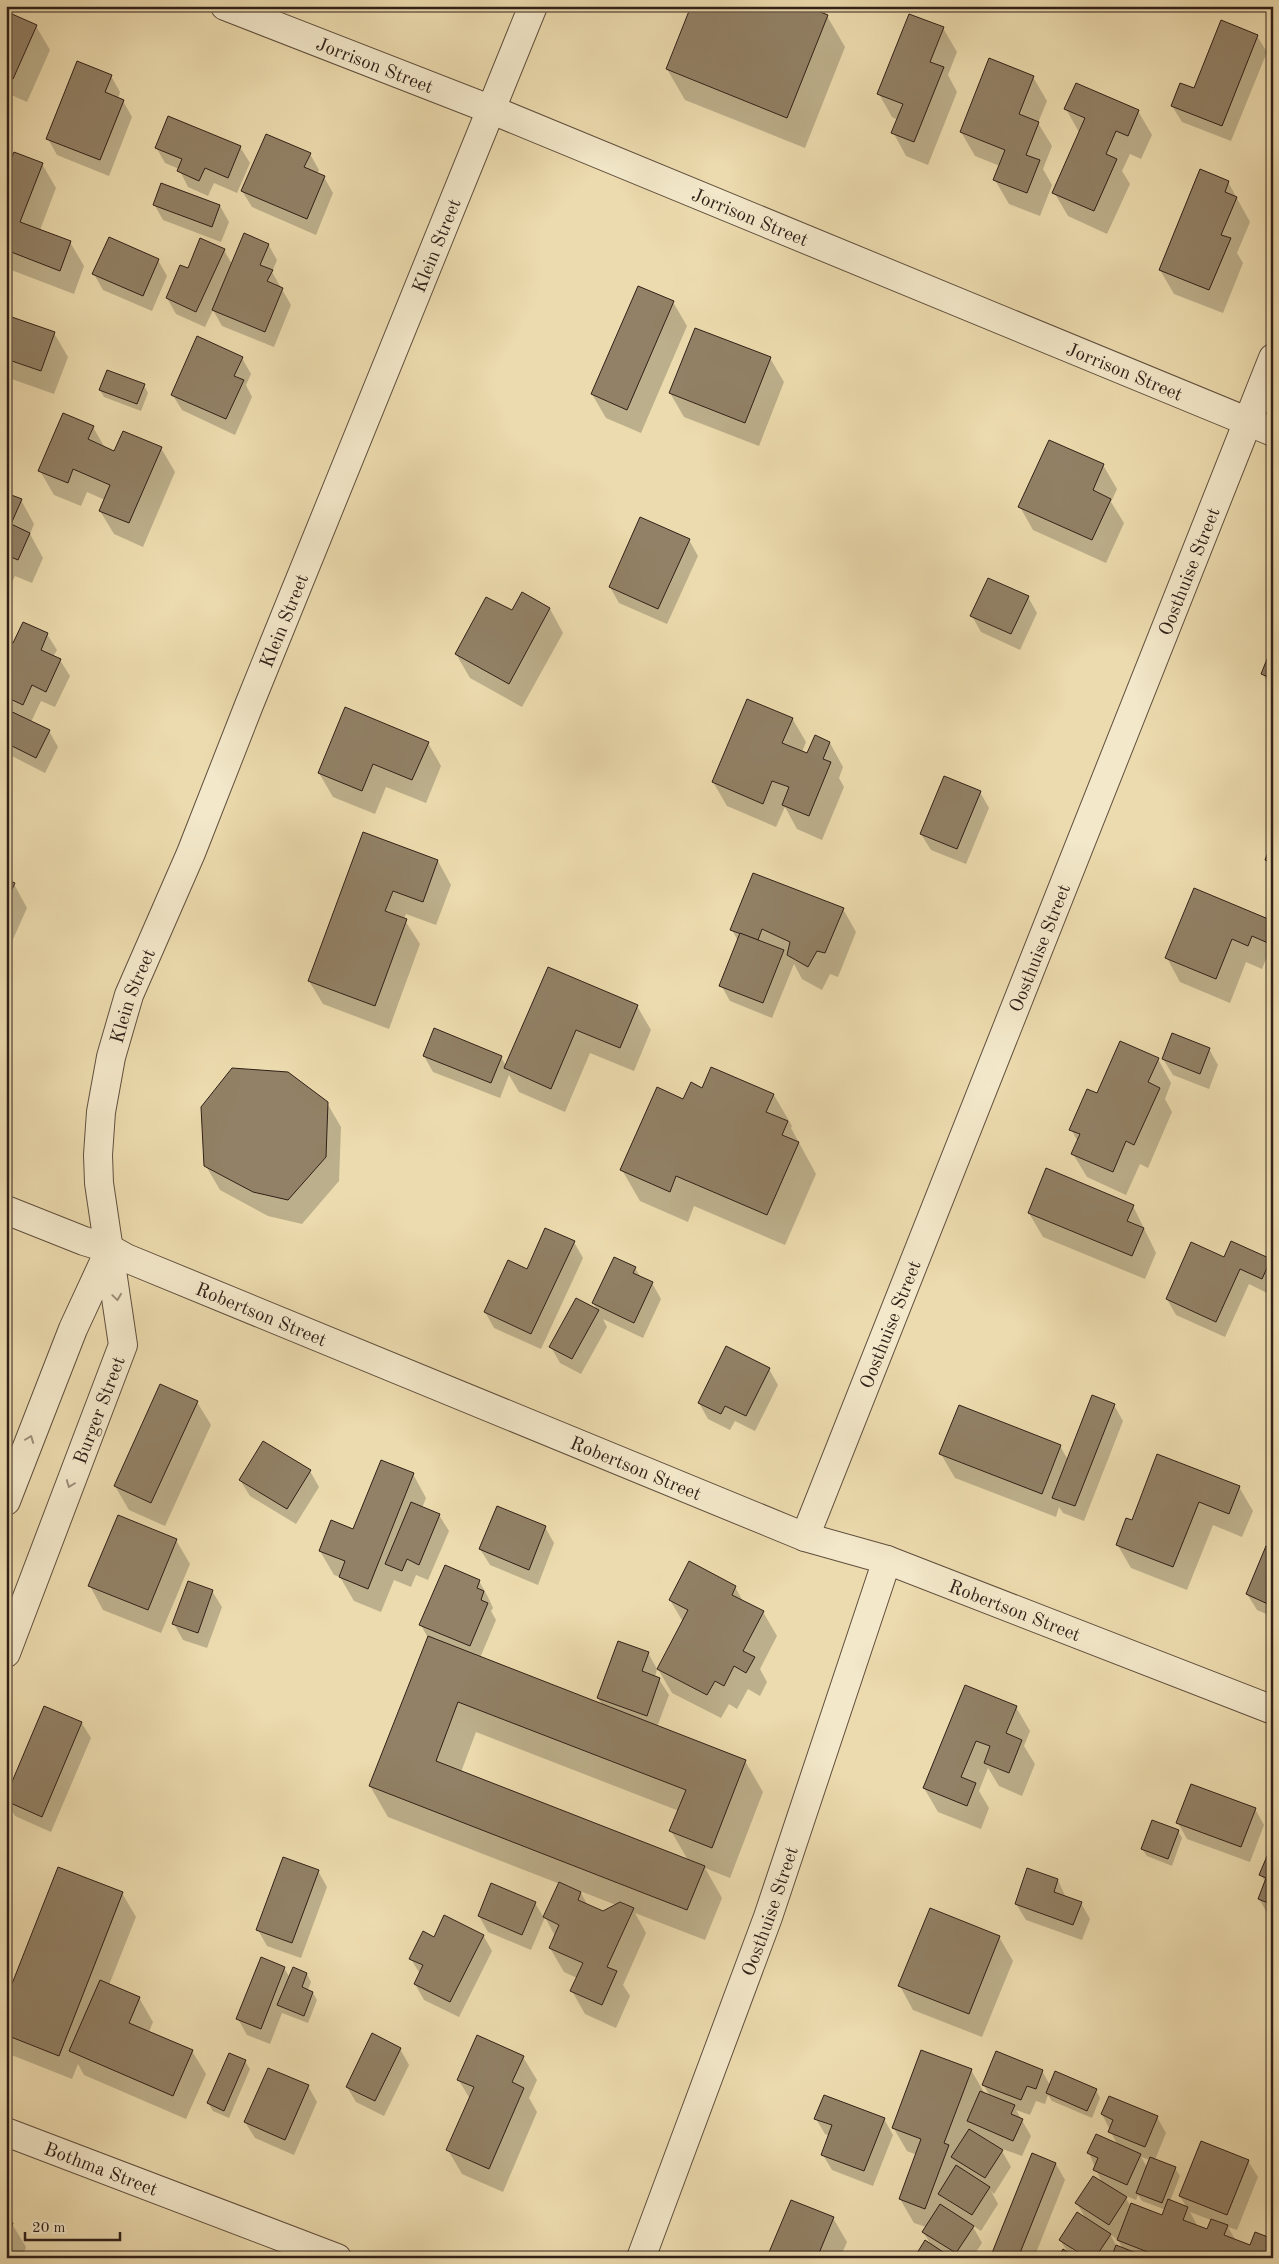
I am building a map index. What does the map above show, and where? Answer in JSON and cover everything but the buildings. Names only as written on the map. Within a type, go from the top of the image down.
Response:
[{"type":"street","name":"Jorrison Street","points":[[225,6],[492,110],[1273,432]]},
{"type":"street","name":"Klein Street","points":[[110,1249],[99,1183],[101,1112],[112,1057],[129,996],[191,853],[248,705],[533,6]]},
{"type":"street","name":"Oosthuise Street","points":[[806,1538],[1273,358]]},
{"type":"street","name":"Robertson Street","points":[[6,1210],[84,1241],[110,1249],[126,1258],[806,1538],[887,1560],[1273,1710]]},
{"type":"street","points":[[6,1501],[73,1330],[110,1249]]},
{"type":"street","name":"Burger Street","points":[[6,1653],[123,1345],[110,1249]]},
{"type":"street","name":"Oosthuise Street","points":[[641,2258],[768,1917],[887,1560]]},
{"type":"street","name":"Bothma Street","points":[[6,2132],[337,2258]]}]
